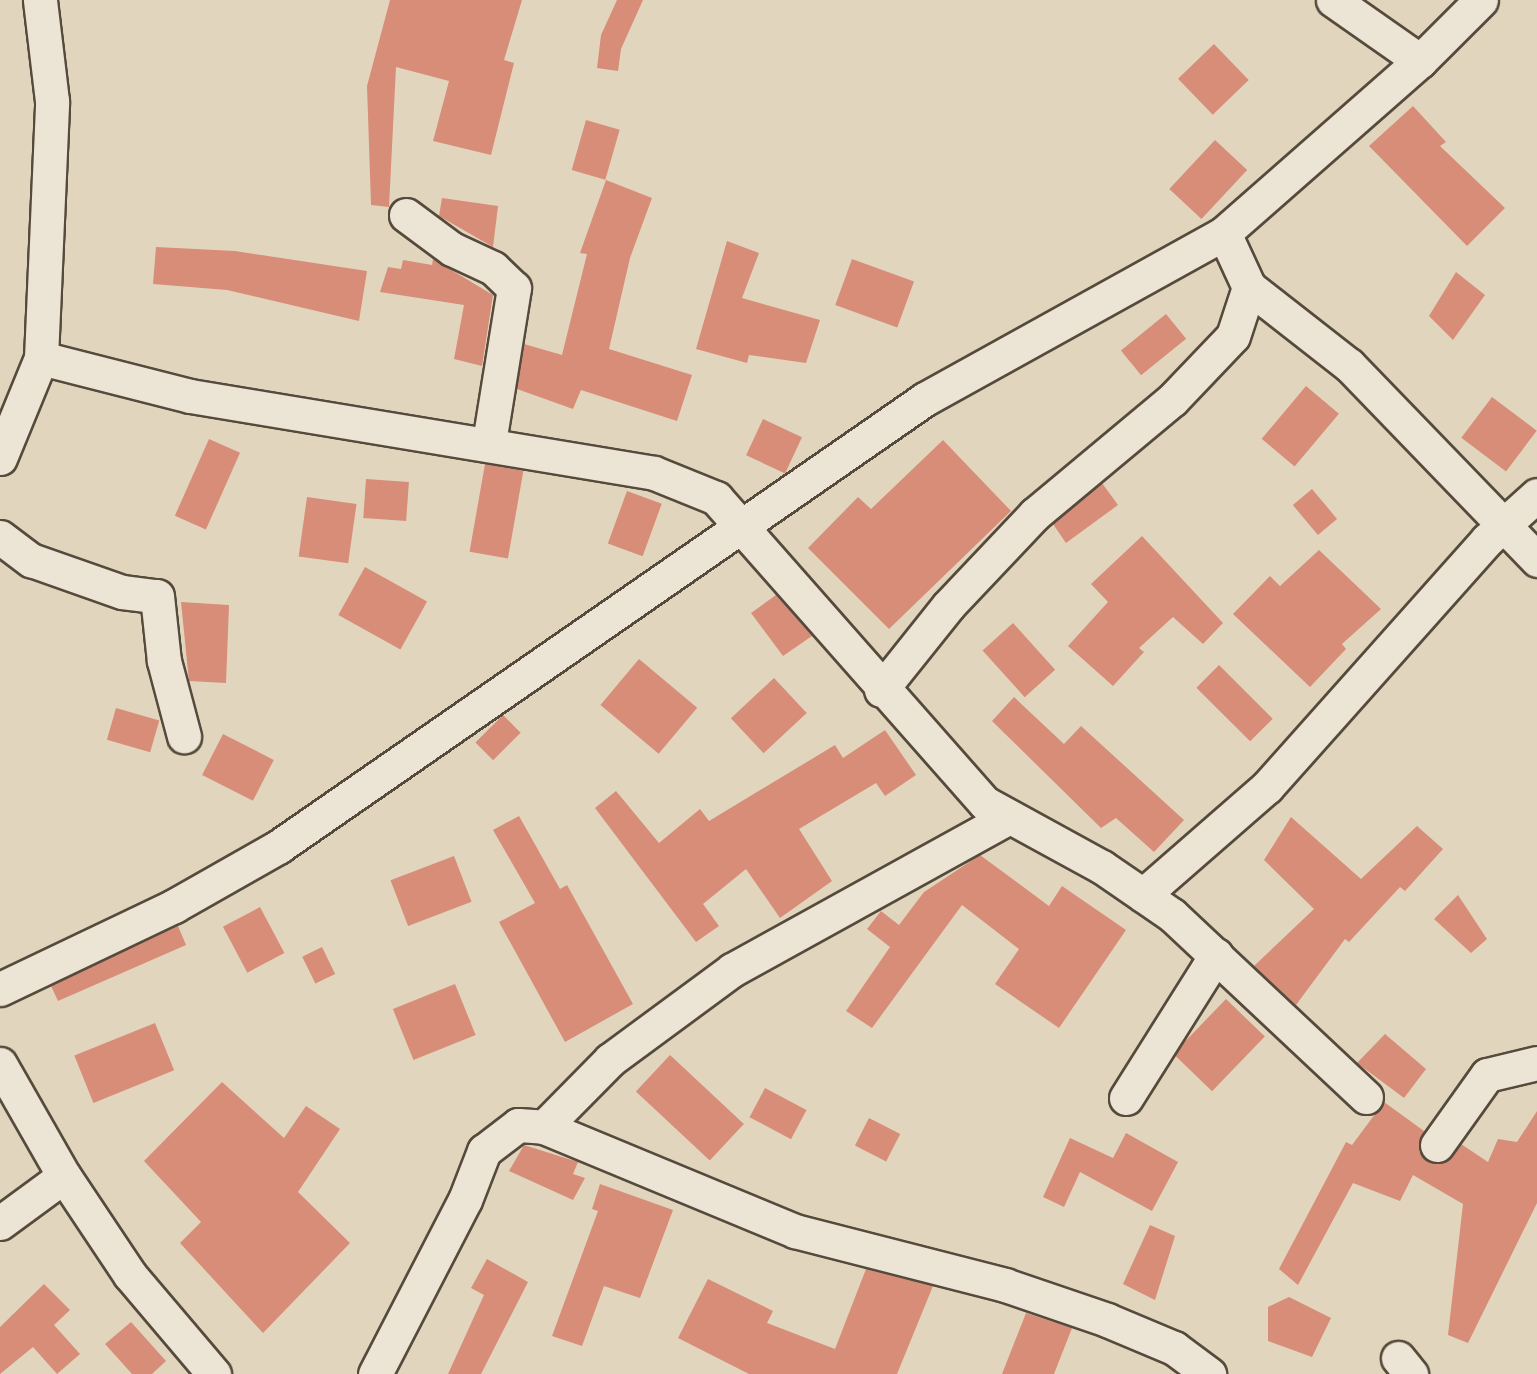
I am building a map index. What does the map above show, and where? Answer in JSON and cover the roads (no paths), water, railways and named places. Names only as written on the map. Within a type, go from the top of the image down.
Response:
[{"type":"street","points":[[0,458],[41,358],[52,101],[40,0]]},
{"type":"street","points":[[1333,0],[1420,61]]},
{"type":"street","points":[[0,989],[174,906],[278,847],[925,399],[1224,233],[1420,61],[1480,0]]},
{"type":"street","points":[[406,215],[452,249],[493,268],[514,288],[489,443]]},
{"type":"street","points":[[1224,233],[1249,287],[1349,365],[1475,491],[1502,527],[1537,560]]},
{"type":"street","points":[[881,690],[948,606],[1035,514],[1172,400],[1233,336],[1249,287]]},
{"type":"street","points":[[41,358],[190,396],[489,443],[679,480],[716,498],[742,524],[881,690],[985,803],[1007,818],[1102,867],[1143,895],[1216,955],[1366,1097]]},
{"type":"street","points":[[1143,895],[1267,787],[1502,527],[1537,495]]},
{"type":"street","points":[[0,537],[31,560],[122,592],[157,596],[164,662],[184,736]]},
{"type":"street","points":[[544,1127],[610,1060],[732,970],[1007,818]]},
{"type":"street","points":[[1126,1098],[1216,955]]},
{"type":"street","points":[[1437,1145],[1487,1076],[1537,1063]]},
{"type":"street","points":[[0,1064],[64,1176],[130,1275],[214,1374]]},
{"type":"street","points":[[375,1374],[465,1200],[484,1151],[518,1125],[544,1127],[795,1231],[1005,1285],[1107,1320],[1174,1348],[1209,1374]]},
{"type":"street","points":[[0,1223],[64,1176]]}]
